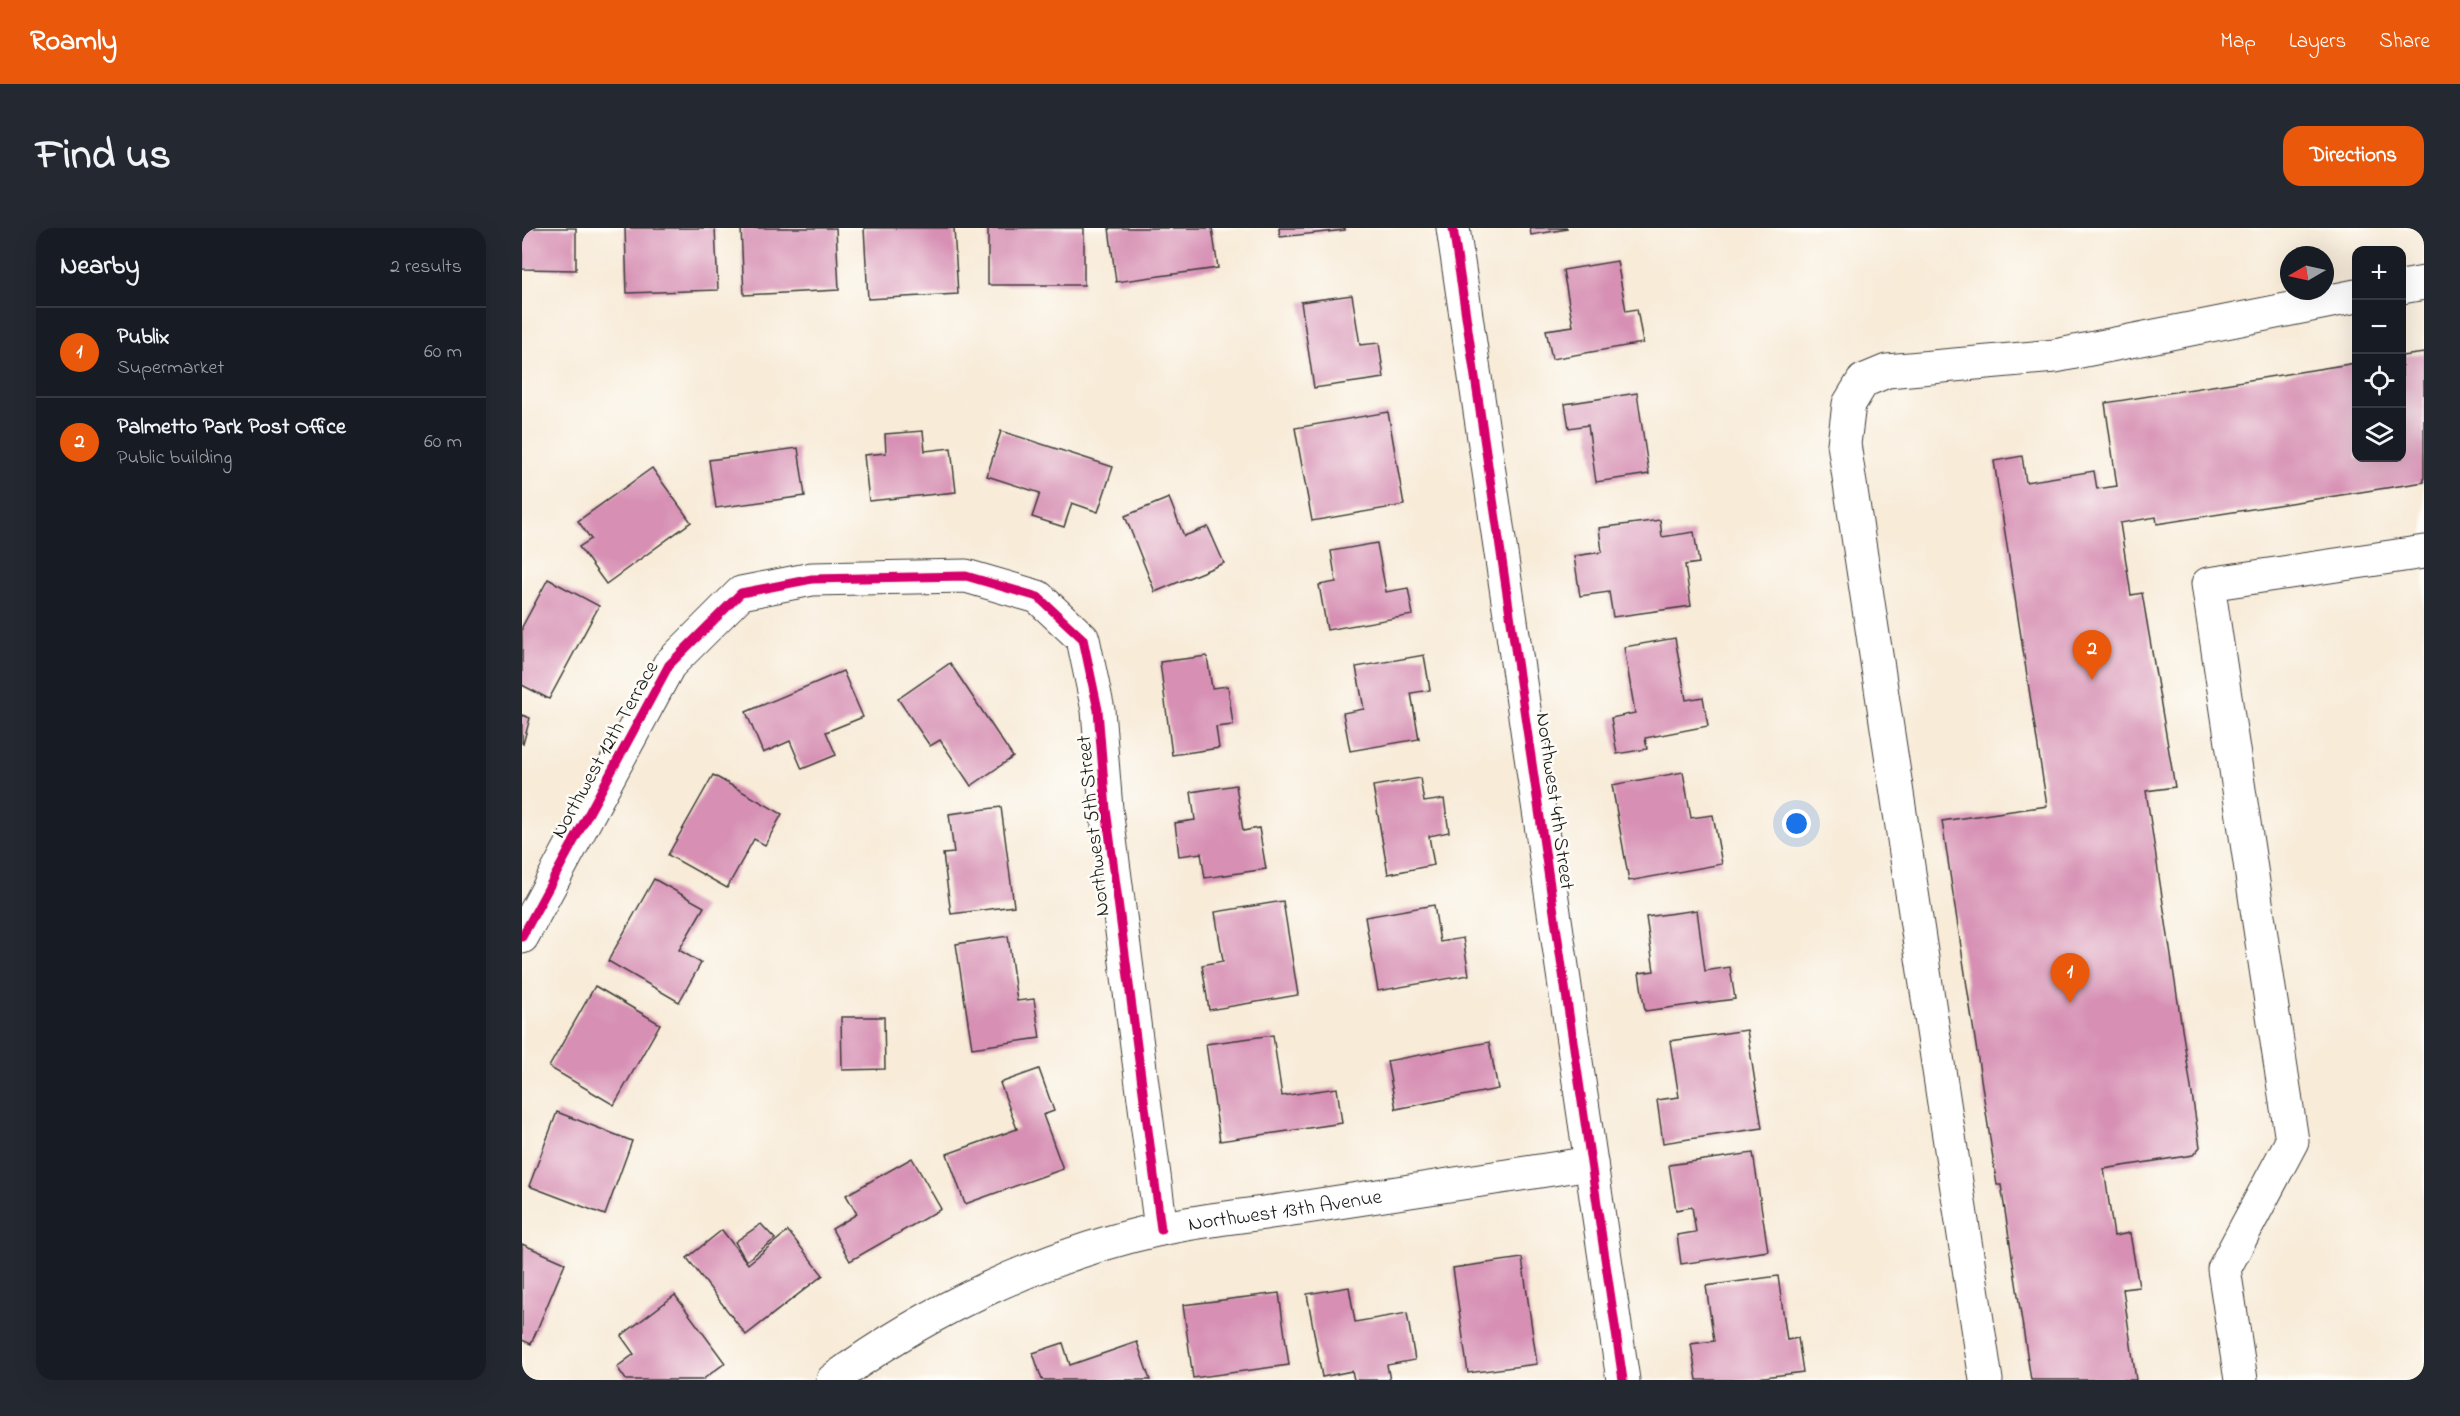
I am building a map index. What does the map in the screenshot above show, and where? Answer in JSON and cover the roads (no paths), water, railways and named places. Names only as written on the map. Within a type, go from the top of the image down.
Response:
[{"type":"street","name":"Northwest 4th Street","points":[[1453,228],[1623,1380]]},
{"type":"street","points":[[2406,286],[2424,283]]},
{"type":"street","points":[[1986,1380],[1844,444],[1849,404],[1863,381],[1887,370],[2055,356],[2352,297]]},
{"type":"street","points":[[2241,1380],[2224,1269],[2292,1141],[2208,584],[2424,552]]},
{"type":"street","name":"Northwest 5th Street","points":[[881,578],[966,576],[1038,597],[1083,639],[1098,710],[1106,810],[1161,1229]]},
{"type":"street","name":"Northwest 12th Terrace","points":[[522,937],[669,665],[741,593],[812,579],[881,578]]},
{"type":"street","name":"Northwest 13th Avenue","points":[[834,1380],[901,1335],[967,1299],[1047,1264],[1161,1229],[1591,1163]]},
{"type":"place","name":"Palmetto Park Post Office","points":[[2092,680]]},
{"type":"place","name":"Publix","points":[[2070,1003]]}]
